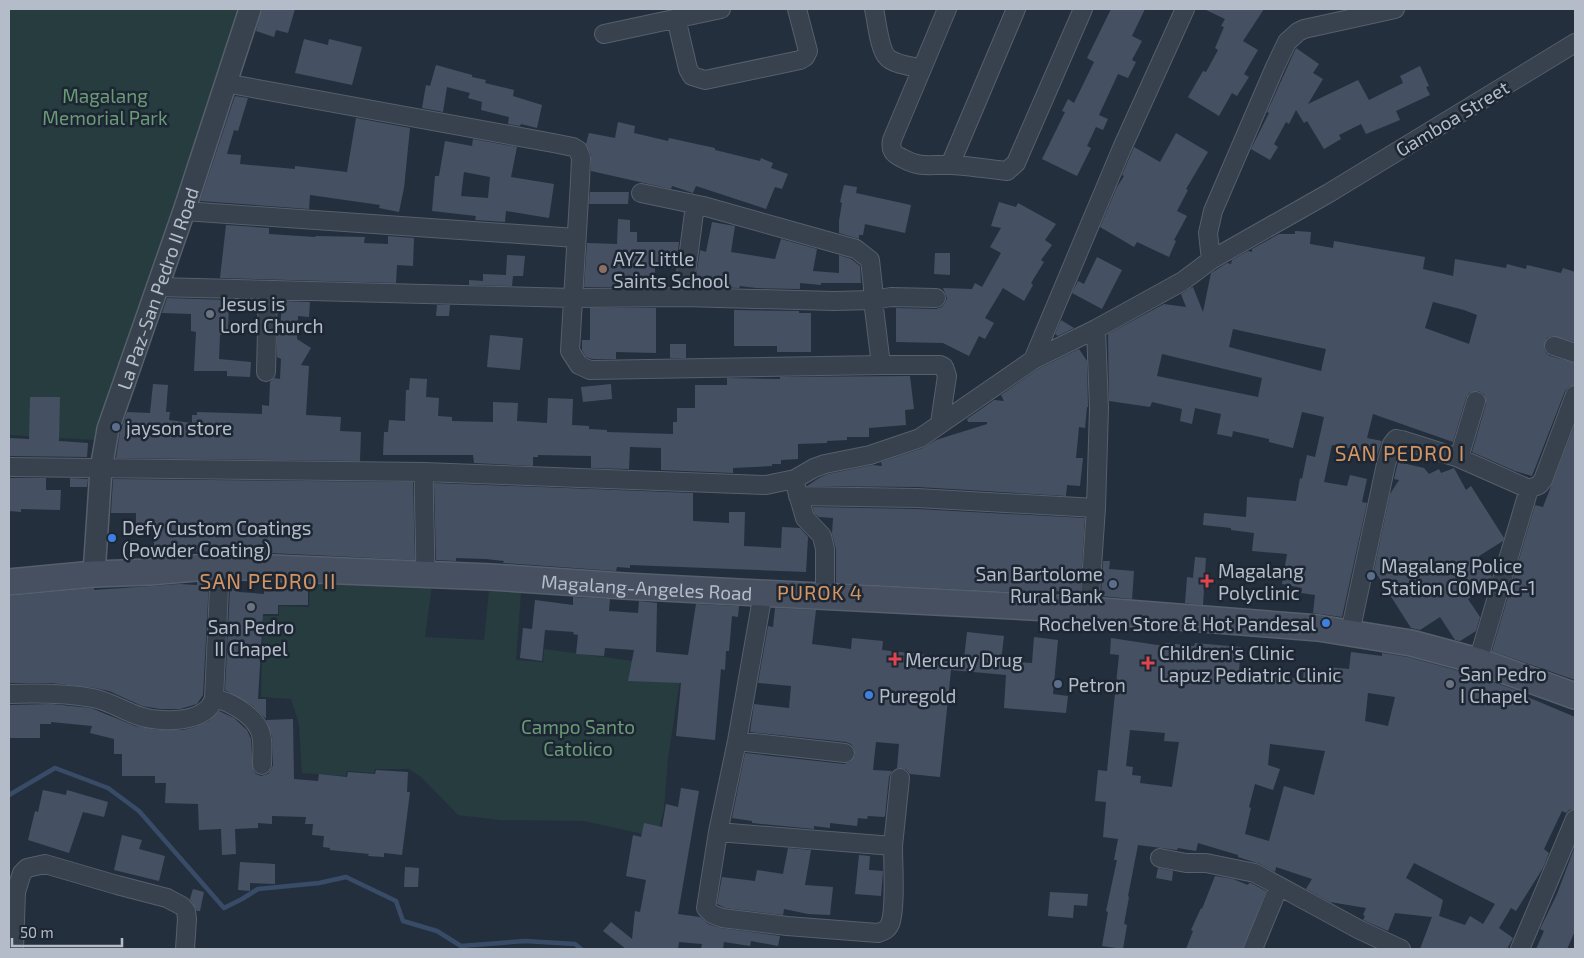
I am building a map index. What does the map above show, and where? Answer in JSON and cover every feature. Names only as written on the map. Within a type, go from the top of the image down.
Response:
[{"type":"main road","name":"Magalang-Angeles Road","points":[[9,582],[94,574],[220,566],[425,574],[1089,610],[1318,628],[1411,643],[1478,661],[1575,696]]},
{"type":"street","name":"La Paz-San Pedro II Road","points":[[94,574],[101,469],[108,429],[184,211],[250,9]]},
{"type":"street","points":[[604,34],[721,9]]},
{"type":"street","points":[[676,18],[688,69],[692,76],[705,80],[800,60],[805,57],[808,51],[797,9]]},
{"type":"street","points":[[874,9],[882,48],[887,58],[922,69]]},
{"type":"street","points":[[947,9],[890,148],[893,154],[915,165],[933,166],[950,164],[1007,171],[1016,163],[1083,9]]},
{"type":"street","points":[[950,164],[1016,9]]},
{"type":"street","points":[[1033,360],[1122,148],[1184,9]]},
{"type":"street","points":[[1211,260],[1208,233],[1213,211],[1287,42],[1304,29],[1395,9]]},
{"type":"street","name":"Gamboa Street","points":[[796,488],[814,468],[870,455],[920,438],[1033,360],[1096,329],[1183,281],[1211,260],[1329,193],[1575,43]]},
{"type":"street","points":[[225,83],[573,147],[578,150],[581,158],[570,350],[579,365],[590,370],[932,364],[944,367],[946,376],[940,424]]},
{"type":"street","points":[[642,193],[695,205],[856,249],[870,260],[881,365]]},
{"type":"street","points":[[684,298],[695,205]]},
{"type":"street","points":[[184,211],[576,238]]},
{"type":"street","points":[[157,287],[573,298],[834,301],[873,300],[891,297],[936,298]]},
{"type":"street","points":[[266,372],[268,290]]},
{"type":"street","points":[[1089,610],[1096,508],[1099,408],[1096,329]]},
{"type":"street","points":[[1554,346],[1575,353]]},
{"type":"street","points":[[1350,633],[1392,444],[1396,439],[1459,458],[1529,489],[1539,485],[1543,480],[1575,395]]},
{"type":"street","points":[[1459,458],[1476,401]]},
{"type":"street","points":[[9,467],[424,472],[766,485],[917,498],[1096,508]]},
{"type":"street","points":[[424,472],[425,574]]},
{"type":"street","points":[[796,488],[806,518],[822,536],[825,549],[826,597]]},
{"type":"street","points":[[1478,661],[1529,489]]},
{"type":"street","points":[[9,694],[42,693],[94,698],[138,716],[154,720],[170,720],[195,716],[205,711],[214,698],[220,566]]},
{"type":"street","points":[[763,593],[737,741],[718,832],[706,908],[712,914],[734,920],[869,932],[886,930],[890,924],[893,909],[893,846],[900,778]]},
{"type":"street","points":[[214,698],[235,706],[259,728],[262,765]]},
{"type":"street","points":[[737,741],[845,754]]},
{"type":"street","points":[[1520,949],[1575,819]]},
{"type":"street","points":[[718,832],[893,846]]},
{"type":"street","points":[[1160,858],[1186,863],[1206,863],[1255,873],[1360,930],[1401,949]]},
{"type":"street","points":[[14,949],[16,892],[22,873],[27,868],[45,864],[116,886],[167,898],[182,906],[186,911],[187,918],[185,949]]},
{"type":"street","points":[[1254,949],[1279,886]]},
{"type":"green space","name":"Magalang Memorial Park","points":[[9,9],[240,9],[95,440],[9,435]]},
{"type":"green space","name":"Campo Santo Catolico","points":[[310,582],[432,586],[425,637],[484,640],[489,590],[521,593],[516,660],[543,662],[544,649],[678,667],[680,679],[668,759],[664,809],[657,837],[584,821],[499,820],[458,815],[421,777],[409,769],[375,769],[374,773],[347,771],[346,776],[302,773],[299,724],[291,699],[261,697],[263,616],[279,616],[279,606],[309,607]]},
{"type":"building","points":[[262,9],[295,9],[288,33],[276,30],[274,37],[256,31]]},
{"type":"building","points":[[1111,9],[1145,9],[1132,36],[1142,41],[1132,60],[1136,62],[1128,78],[1118,74],[1099,115],[1108,119],[1103,130],[1096,127],[1087,146],[1091,148],[1077,176],[1042,159],[1065,112],[1062,111],[1068,99],[1074,103],[1094,62],[1087,58]]},
{"type":"building","points":[[1204,9],[1264,9],[1243,41],[1258,50],[1244,74],[1249,77],[1237,96],[1232,93],[1219,116],[1188,97],[1203,71],[1206,72],[1218,50],[1215,48],[1224,27],[1221,26],[1225,19]]},
{"type":"building","points":[[304,39],[328,45],[329,39],[362,47],[352,85],[295,73]]},
{"type":"building","points":[[1296,48],[1319,64],[1313,73],[1323,79],[1308,104],[1358,80],[1369,100],[1403,83],[1400,76],[1420,66],[1429,86],[1426,87],[1430,95],[1396,111],[1400,120],[1366,134],[1361,124],[1339,135],[1341,139],[1324,149],[1307,121],[1304,123],[1296,110],[1289,124],[1286,122],[1274,144],[1278,147],[1270,160],[1251,149],[1269,113],[1267,112]]},
{"type":"building","points":[[436,65],[486,80],[485,83],[514,90],[513,96],[542,105],[537,128],[521,124],[520,126],[508,124],[509,117],[481,110],[482,102],[468,98],[470,93],[447,87],[443,112],[422,108],[426,85],[430,86]]},
{"type":"building","points":[[235,96],[248,98],[238,131],[234,130],[227,154],[241,155],[240,164],[295,169],[295,166],[347,172],[356,118],[410,128],[404,188],[399,212],[379,208],[380,205],[310,195],[309,209],[200,201]]},
{"type":"building","points":[[618,122],[635,126],[634,133],[668,141],[669,138],[715,148],[715,150],[760,161],[761,158],[773,163],[771,168],[788,174],[782,189],[775,187],[766,209],[696,186],[693,193],[672,186],[671,189],[591,171],[591,155],[586,144],[589,133],[615,138]]},
{"type":"building","points":[[1176,133],[1208,152],[1186,189],[1188,190],[1177,211],[1187,216],[1174,240],[1176,241],[1169,257],[1137,242],[1134,247],[1100,227],[1117,187],[1124,176],[1122,175],[1134,147],[1160,162]]},
{"type":"building","points":[[473,139],[517,147],[511,177],[554,184],[549,218],[506,211],[505,222],[475,220],[476,216],[432,211],[435,176],[439,176],[445,141],[472,146]],"holes":[[[464,172],[490,177],[488,198],[461,196]]]},
{"type":"building","points":[[844,185],[857,187],[856,193],[911,205],[905,233],[865,224],[863,235],[859,235],[859,239],[839,233],[842,203],[840,202]]},
{"type":"building","points":[[590,192],[629,192],[628,204],[589,204]]},
{"type":"building","points":[[999,202],[1016,207],[1018,203],[1056,224],[1045,240],[1052,245],[1041,260],[1044,262],[1031,283],[1033,285],[1024,301],[1003,288],[985,318],[994,323],[985,339],[979,336],[969,356],[943,343],[896,342],[896,308],[936,309],[942,307],[947,298],[943,288],[972,289],[975,283],[982,287],[1001,253],[990,247],[1001,228],[991,226]]},
{"type":"building","points":[[618,219],[630,220],[630,232],[637,232],[637,242],[679,242],[676,268],[655,268],[655,287],[584,287],[587,243],[617,244]]},
{"type":"building","points":[[712,222],[735,226],[731,252],[775,259],[781,239],[817,249],[813,271],[839,273],[839,255],[851,259],[860,266],[861,283],[821,283],[821,285],[800,283],[800,289],[740,286],[739,288],[714,287],[695,284],[700,250],[706,252]]},
{"type":"building","points":[[226,225],[269,228],[269,234],[315,237],[365,237],[364,243],[388,244],[388,236],[414,238],[413,266],[397,265],[396,283],[220,278]]},
{"type":"building","points":[[1295,231],[1311,232],[1310,244],[1333,248],[1334,241],[1425,257],[1423,269],[1453,276],[1455,259],[1506,268],[1507,264],[1526,269],[1527,265],[1561,273],[1563,268],[1575,272],[1575,342],[1552,336],[1547,338],[1544,348],[1550,356],[1575,363],[1575,385],[1565,391],[1532,476],[1515,471],[1472,452],[1486,404],[1484,394],[1479,391],[1469,393],[1466,398],[1453,442],[1373,414],[1367,438],[1382,441],[1377,456],[1332,445],[1324,482],[1347,486],[1350,475],[1367,479],[1362,502],[1367,503],[1342,617],[1313,613],[1315,595],[1301,593],[1302,588],[1282,584],[1287,554],[1252,551],[1254,533],[1203,525],[1204,513],[1246,517],[1247,497],[1296,501],[1307,455],[1315,457],[1324,417],[1302,412],[1293,448],[1269,442],[1269,439],[1233,431],[1232,437],[1217,434],[1221,414],[1195,408],[1192,424],[1180,421],[1182,409],[1152,402],[1150,407],[1109,401],[1108,334],[1164,304],[1186,307],[1181,294],[1193,287],[1203,312],[1211,273],[1227,263],[1231,264],[1232,260],[1248,251],[1252,252],[1252,249],[1279,234],[1295,234]],"holes":[[[1433,302],[1477,315],[1469,344],[1425,328]],[[1233,329],[1326,349],[1321,371],[1229,347]],[[1162,354],[1262,378],[1258,397],[1157,376]]]},
{"type":"building","points":[[935,253],[950,253],[950,275],[934,274]]},
{"type":"building","points":[[507,255],[525,256],[523,276],[513,276],[512,286],[469,285],[469,280],[483,281],[483,274],[506,275]]},
{"type":"building","points":[[1097,257],[1122,270],[1102,309],[1072,293],[1078,281],[1084,284]]},
{"type":"building","points":[[167,298],[229,300],[228,335],[220,335],[219,359],[251,362],[250,377],[227,376],[227,371],[194,371],[196,332],[191,331],[191,314],[162,313]]},
{"type":"building","points":[[282,301],[310,302],[309,317],[298,316],[297,339],[311,348],[301,365],[309,366],[306,415],[341,417],[340,431],[361,432],[360,461],[116,458],[120,432],[127,412],[150,413],[153,384],[168,385],[166,412],[170,412],[169,420],[192,423],[192,415],[197,415],[197,412],[262,414],[262,405],[269,406],[270,382],[274,378],[280,379],[281,359],[277,357],[277,337],[280,332]]},
{"type":"building","points":[[437,305],[450,305],[449,316],[436,316]]},
{"type":"building","points":[[590,308],[656,308],[656,353],[616,352],[616,359],[592,359],[586,357],[582,350],[582,340],[590,340]]},
{"type":"building","points":[[734,310],[799,311],[799,313],[811,313],[811,352],[777,352],[777,346],[734,346]]},
{"type":"building","points":[[1061,320],[1074,328],[1058,336],[1055,334]]},
{"type":"building","points":[[490,335],[523,338],[520,370],[487,367]]},
{"type":"building","points":[[670,344],[686,344],[686,358],[670,358]]},
{"type":"building","points":[[1079,349],[1087,361],[1088,407],[1085,428],[1079,427],[1076,458],[1083,458],[1080,486],[1067,485],[1066,496],[918,487],[807,486],[828,474],[872,465],[882,466],[881,462],[923,448],[936,440],[987,424],[987,422],[968,422],[967,419],[994,400],[1004,401],[1001,395],[1038,369]]},
{"type":"building","points":[[910,376],[914,409],[905,410],[906,425],[869,428],[869,437],[847,437],[847,440],[827,441],[827,443],[798,444],[798,459],[781,460],[781,464],[772,464],[772,466],[733,468],[733,473],[661,470],[661,448],[630,447],[629,469],[591,468],[591,456],[538,455],[538,457],[533,457],[533,466],[474,463],[473,455],[383,455],[384,432],[388,432],[389,420],[405,421],[406,390],[409,390],[410,378],[427,379],[426,397],[439,398],[438,416],[452,417],[452,421],[493,422],[493,402],[518,403],[517,421],[547,423],[548,398],[573,399],[572,425],[589,426],[589,429],[607,430],[607,432],[673,434],[673,422],[677,422],[677,408],[695,408],[695,385],[727,385],[727,378],[780,379],[780,377]]},
{"type":"building","points":[[611,384],[612,399],[583,402],[581,387]]},
{"type":"building","points":[[30,397],[60,397],[59,441],[88,443],[87,457],[9,456],[9,438],[29,439]]},
{"type":"building","points":[[1575,424],[1575,680],[1492,651],[1535,505],[1543,507]]},
{"type":"building","points":[[1398,462],[1424,468],[1429,474],[1439,469],[1441,473],[1454,468],[1466,490],[1471,486],[1504,538],[1503,541],[1479,556],[1492,577],[1489,586],[1468,599],[1480,617],[1476,631],[1460,641],[1455,640],[1440,617],[1420,630],[1411,628],[1374,570],[1390,494],[1399,480],[1394,479]]},
{"type":"building","points":[[9,478],[46,478],[46,490],[61,490],[60,510],[21,509],[21,512],[9,511]]},
{"type":"building","points":[[70,478],[88,479],[87,487],[70,487]]},
{"type":"building","points":[[113,479],[413,482],[415,560],[251,552],[186,551],[186,554],[154,553],[154,526],[136,526],[136,513],[111,513]]},
{"type":"building","points":[[434,483],[693,493],[693,521],[729,523],[729,512],[745,512],[744,546],[781,548],[782,527],[800,528],[808,537],[806,572],[630,565],[630,568],[617,567],[616,571],[503,563],[504,561],[486,559],[456,558],[456,561],[436,560]]},
{"type":"building","points":[[813,507],[917,509],[1085,518],[1080,593],[1055,591],[1055,594],[836,583],[836,549],[832,534],[833,518],[819,517],[814,513]]},
{"type":"building","points":[[1195,557],[1206,558],[1203,605],[1185,603],[1187,577],[1193,578]]},
{"type":"building","name":"San Bartolome Rural Bank","points":[[1103,561],[1110,561],[1109,569],[1134,571],[1132,599],[1101,596]]},
{"type":"building","points":[[209,581],[203,695],[197,704],[180,709],[160,709],[142,706],[109,691],[95,688],[51,683],[9,683],[9,596],[94,588],[94,590],[179,584],[197,585],[197,582]]},
{"type":"building","points":[[230,588],[239,588],[239,592],[264,594],[264,589],[308,590],[308,605],[278,605],[278,614],[263,614],[258,699],[266,699],[266,719],[252,705],[225,690]]},
{"type":"building","points":[[573,597],[610,599],[609,611],[638,613],[639,601],[657,603],[656,652],[688,655],[696,604],[739,606],[738,617],[732,616],[729,651],[726,651],[725,670],[721,669],[715,740],[676,736],[681,683],[628,681],[634,650],[605,648],[604,656],[576,654],[578,635],[573,634],[574,632],[545,630],[542,661],[520,658],[523,628],[532,629],[535,600],[573,605]]},
{"type":"building","points":[[775,608],[816,610],[812,644],[851,649],[852,638],[883,641],[882,650],[964,659],[967,632],[1004,636],[1001,661],[1032,663],[1034,637],[1058,640],[1053,694],[1068,696],[1066,713],[1004,708],[1006,675],[951,670],[940,777],[910,774],[906,769],[897,768],[899,744],[876,742],[873,770],[892,771],[889,777],[884,817],[868,816],[867,819],[858,818],[857,826],[830,823],[830,828],[814,826],[814,829],[752,823],[752,821],[732,818],[745,753],[844,764],[850,762],[855,755],[854,748],[846,742],[750,732],[754,704],[789,708],[791,686],[758,683],[768,626],[773,627]]},
{"type":"building","points":[[1111,638],[1164,646],[1165,643],[1194,646],[1195,643],[1241,647],[1239,671],[1303,679],[1304,669],[1327,672],[1327,667],[1349,669],[1351,652],[1382,656],[1382,653],[1408,657],[1474,675],[1524,693],[1523,695],[1575,717],[1575,809],[1569,810],[1566,813],[1562,811],[1544,849],[1549,853],[1543,868],[1516,911],[1511,908],[1499,928],[1513,938],[1507,949],[1420,949],[1432,917],[1395,913],[1388,931],[1363,920],[1366,908],[1330,902],[1306,889],[1312,879],[1276,867],[1275,872],[1260,864],[1238,857],[1238,855],[1198,843],[1196,851],[1138,845],[1128,896],[1124,924],[1127,925],[1123,949],[1102,946],[1108,912],[1106,911],[1117,860],[1114,860],[1118,839],[1103,837],[1106,802],[1095,801],[1098,770],[1107,771],[1119,655],[1110,654]],"holes":[[[1368,693],[1395,697],[1388,726],[1365,721]],[[1130,730],[1165,733],[1164,741],[1179,742],[1172,787],[1140,783],[1141,776],[1132,775],[1133,767],[1126,766]],[[1270,744],[1325,751],[1314,795],[1284,786],[1269,841],[1245,834],[1255,784],[1273,790],[1280,769],[1268,765]],[[1414,863],[1495,904],[1483,924],[1470,916],[1465,925],[1439,916],[1443,900],[1406,878]]]},
{"type":"building","points":[[51,704],[91,708],[135,726],[158,730],[183,730],[195,727],[209,721],[219,711],[234,718],[247,730],[251,739],[253,770],[261,776],[268,774],[273,765],[272,736],[266,720],[293,719],[294,779],[318,781],[319,774],[347,777],[348,772],[375,774],[376,770],[408,772],[407,792],[410,792],[402,855],[384,853],[384,857],[368,856],[369,854],[330,850],[330,848],[323,847],[324,836],[312,835],[313,824],[305,824],[306,817],[272,816],[272,824],[258,823],[258,828],[235,829],[236,854],[222,855],[221,829],[199,830],[198,804],[165,803],[166,783],[155,783],[155,776],[122,776],[122,754],[114,754],[114,739],[90,733],[92,726],[51,722],[51,724],[40,724],[40,738],[9,738],[9,705]]},
{"type":"building","points":[[681,788],[699,791],[678,914],[700,917],[708,924],[720,928],[780,936],[778,946],[751,941],[750,946],[724,942],[723,949],[701,949],[702,944],[679,942],[678,949],[626,949],[603,931],[611,922],[632,939],[635,911],[640,912],[646,880],[626,876],[633,835],[641,837],[644,823],[662,827],[666,804],[678,807]]},
{"type":"building","points":[[43,790],[66,795],[67,790],[108,802],[104,817],[83,812],[69,853],[28,840],[35,811],[38,812]]},
{"type":"building","points":[[122,835],[142,840],[139,849],[165,856],[159,881],[114,870]]},
{"type":"building","points":[[1575,846],[1575,931],[1567,949],[1536,949],[1544,931],[1540,929],[1557,894]]},
{"type":"building","points":[[788,848],[811,850],[805,885],[833,887],[830,915],[808,914],[784,909],[783,915],[725,908],[717,904],[722,877],[755,881],[757,870],[783,874]]},
{"type":"building","points":[[859,855],[870,856],[869,870],[883,871],[881,896],[855,894]]},
{"type":"building","points":[[240,862],[275,864],[275,884],[250,883],[250,891],[238,890]]},
{"type":"building","points":[[405,867],[419,868],[418,887],[404,887]]},
{"type":"building","points":[[1158,868],[1173,871],[1172,881],[1156,878]]},
{"type":"building","points":[[1215,876],[1233,879],[1248,885],[1251,883],[1266,891],[1243,949],[1186,949],[1193,931],[1191,930],[1202,909]]},
{"type":"building","points":[[193,889],[204,892],[200,911],[197,911],[190,899]]},
{"type":"building","points":[[1050,892],[1088,894],[1087,906],[1074,905],[1073,918],[1048,916]]},
{"type":"waterway","points":[[9,795],[55,768],[108,788],[139,811],[224,908],[258,889],[319,883],[346,877],[396,901],[403,921],[437,931],[461,946],[525,941],[575,944],[581,949]]},
{"type":"place","name":"AYZ Little Saints School","points":[[603,269]]},
{"type":"place","name":"Jesus is Lord Church","points":[[210,314]]},
{"type":"place","name":"jayson store","points":[[116,427]]},
{"type":"place","name":"Defy Custom Coatings (Powder Coating)","points":[[112,538]]},
{"type":"place","name":"Magalang Police Station COMPAC-1","points":[[1371,576]]},
{"type":"place","name":"Magalang Polyclinic","points":[[1207,581]]},
{"type":"place","name":"San Bartolome Rural Bank","points":[[1113,584]]},
{"type":"place","name":"San Pedro II Chapel","points":[[251,607]]},
{"type":"place","name":"Rochelven Store & Hot Pandesal","points":[[1326,623]]},
{"type":"place","name":"Mercury Drug","points":[[895,659]]},
{"type":"place","name":"Children's Clinic Lapuz Pediatric Clinic","points":[[1148,663]]},
{"type":"place","name":"Petron","points":[[1058,684]]},
{"type":"place","name":"San Pedro I Chapel","points":[[1450,684]]},
{"type":"place","name":"Puregold","points":[[869,695]]},
{"type":"district","name":"SAN PEDRO I","points":[[1400,452]]},
{"type":"district","name":"SAN PEDRO II","points":[[268,580]]},
{"type":"district","name":"PUROK 4","points":[[820,592]]}]
